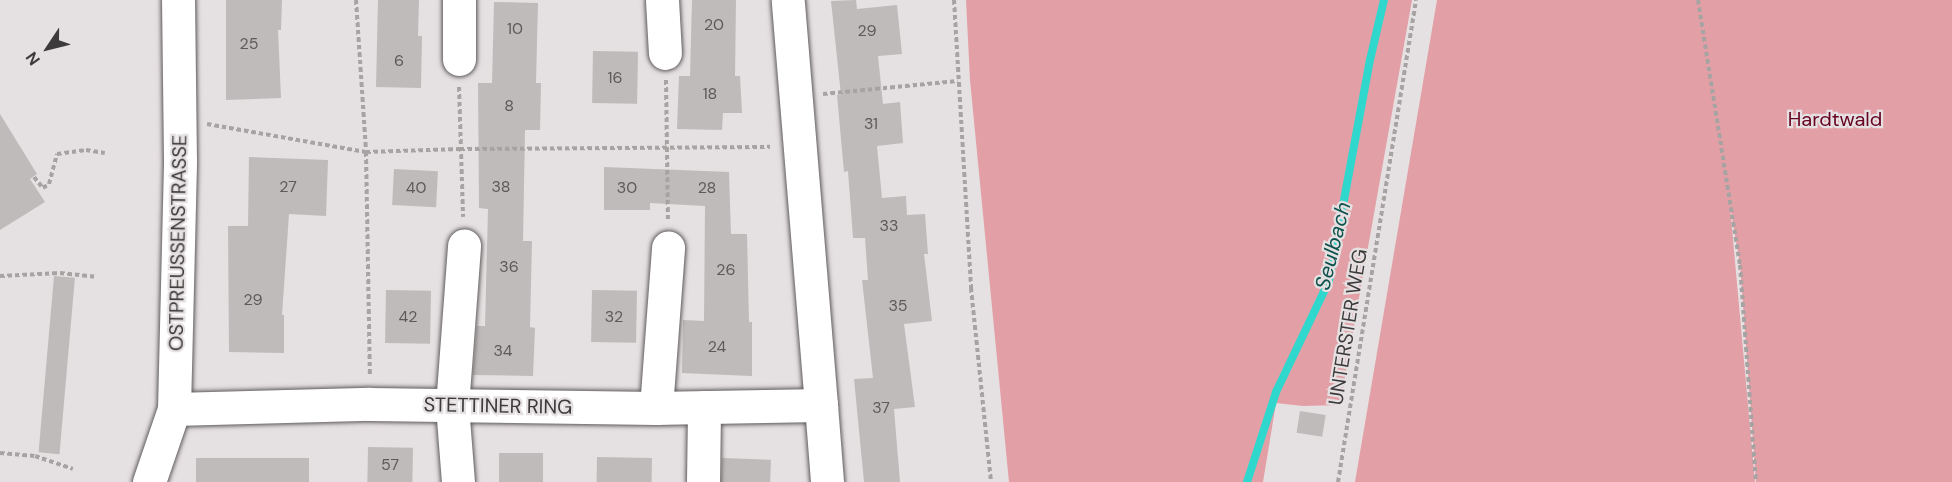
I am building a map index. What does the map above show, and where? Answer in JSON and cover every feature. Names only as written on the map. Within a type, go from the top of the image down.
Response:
[{"type":"street","name":"OSTPREUSSENSTRASSE","points":[[149,482],[174,409],[181,120],[178,0]]},
{"type":"street","points":[[459,0],[459,59]]},
{"type":"street","points":[[662,0],[665,53]]},
{"type":"street","points":[[788,0],[827,482]]},
{"type":"street","points":[[458,482],[452,406],[464,245]]},
{"type":"street","points":[[656,408],[668,247]]},
{"type":"street","name":"STETTINER RING","points":[[174,409],[370,404],[656,408],[821,405]]},
{"type":"street","points":[[703,482],[704,407]]},
{"type":"path","points":[[356,0],[366,152],[370,404]]},
{"type":"path","points":[[954,0],[971,288],[991,482]]},
{"type":"path","name":"UNTERSTER WEG","points":[[1338,482],[1416,0]]},
{"type":"path","points":[[1698,0],[1740,265],[1756,482]]},
{"type":"path","points":[[665,53],[668,247]]},
{"type":"path","points":[[459,59],[464,245]]},
{"type":"path","points":[[796,97],[957,81]]},
{"type":"path","points":[[181,120],[366,152],[460,149],[801,147]]},
{"type":"path","points":[[34,177],[43,188],[50,184],[57,154],[86,150],[105,153]]},
{"type":"path","points":[[0,276],[60,273],[96,277]]},
{"type":"path","points":[[0,453],[35,456],[73,469]]},
{"type":"green space","points":[[966,0],[1412,0],[1340,405],[1303,406],[1276,403],[1263,482],[1009,482],[970,80]]},
{"type":"green space","name":"Hardtwald","points":[[1437,0],[1952,0],[1952,482],[1756,482],[1740,265],[1730,206],[1755,482],[1355,482]]},
{"type":"building","points":[[226,0],[282,0],[281,30],[278,30],[281,98],[226,100]]},
{"type":"building","points":[[378,0],[419,0],[418,36],[422,36],[421,88],[376,87]]},
{"type":"building","points":[[692,0],[736,0],[735,76],[740,76],[742,113],[723,113],[722,130],[677,129],[679,76],[690,76]]},
{"type":"building","points":[[856,0],[857,9],[897,5],[902,54],[878,56],[883,104],[900,102],[903,143],[877,146],[882,198],[906,196],[907,215],[925,214],[928,254],[924,254],[932,321],[904,324],[915,407],[894,409],[900,482],[864,482],[854,379],[873,378],[862,280],[868,280],[865,238],[853,238],[848,171],[844,172],[837,95],[841,95],[831,1]]},
{"type":"building","points":[[494,2],[538,3],[536,83],[541,83],[540,130],[525,130],[523,241],[532,241],[530,327],[535,328],[533,376],[473,375],[477,326],[485,326],[488,209],[479,208],[478,83],[492,83]]},
{"type":"building","points":[[593,51],[638,52],[637,104],[592,103]]},
{"type":"building","points":[[0,114],[37,174],[30,179],[45,202],[0,230]]},
{"type":"building","points":[[249,157],[328,160],[326,216],[289,214],[282,315],[284,315],[284,353],[229,352],[228,226],[248,226]]},
{"type":"building","points":[[604,167],[729,172],[731,234],[747,234],[749,322],[752,322],[752,376],[682,373],[683,320],[704,321],[705,206],[650,203],[650,210],[604,210]]},
{"type":"building","points":[[394,169],[438,171],[436,207],[392,205]]},
{"type":"building","points":[[54,276],[75,278],[59,454],[39,452]]},
{"type":"building","points":[[386,290],[431,291],[430,344],[385,343]]},
{"type":"building","points":[[592,290],[637,291],[636,343],[591,342]]},
{"type":"building","points":[[1300,411],[1326,415],[1322,437],[1297,433]]},
{"type":"building","points":[[368,447],[413,448],[412,482],[367,482]]},
{"type":"building","points":[[499,453],[543,453],[543,482],[499,482]]},
{"type":"building","points":[[597,457],[652,458],[652,482],[597,482]]},
{"type":"building","points":[[196,458],[309,458],[309,482],[196,482]]},
{"type":"building","points":[[722,458],[771,460],[770,482],[721,482]]},
{"type":"waterway","name":"Seulbach","points":[[1247,482],[1276,392],[1329,281],[1370,60],[1384,0]]}]
